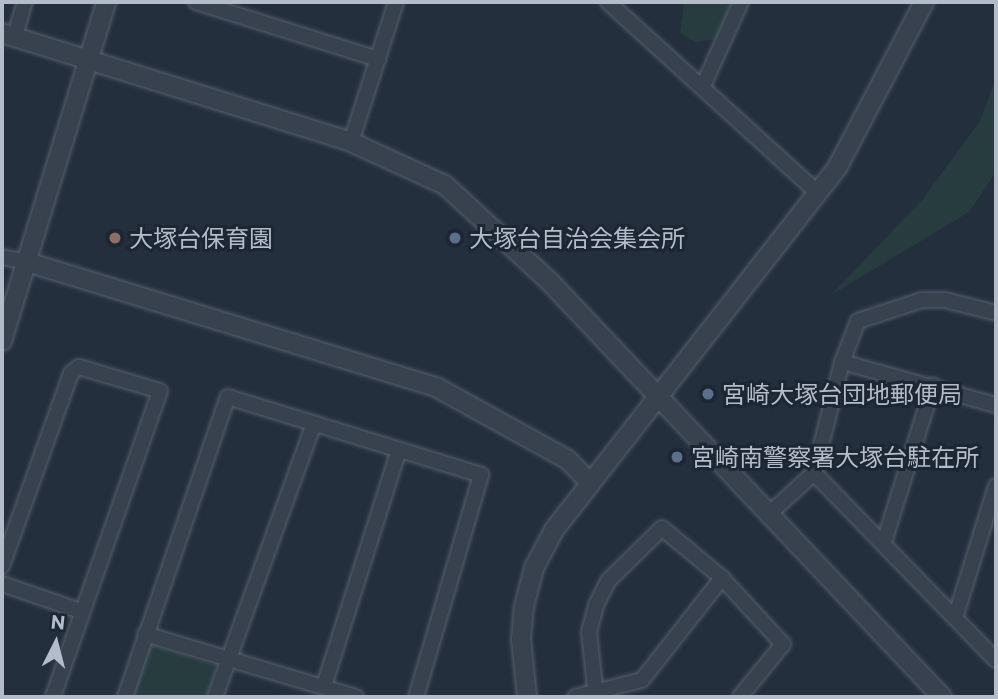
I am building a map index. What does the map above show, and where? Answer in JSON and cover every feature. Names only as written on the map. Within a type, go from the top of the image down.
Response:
[{"type":"street","points":[[25,2],[8,35],[88,63],[351,142],[445,185],[550,282],[942,697]]},
{"type":"street","points":[[2,341],[106,2]]},
{"type":"street","points":[[196,2],[377,59]]},
{"type":"street","points":[[351,142],[396,2]]},
{"type":"street","points":[[608,2],[817,192]]},
{"type":"street","points":[[703,86],[741,2]]},
{"type":"street","points":[[527,697],[521,639],[534,568],[554,530],[817,192],[861,127],[924,2]]},
{"type":"street","points":[[2,257],[27,262],[436,387],[568,460],[590,483]]},
{"type":"street","points":[[768,515],[814,473],[842,362],[859,321],[922,300],[945,300],[996,313]]},
{"type":"street","points":[[842,362],[996,405]]},
{"type":"street","points":[[2,566],[71,373],[79,367],[160,391],[80,611],[53,697]]},
{"type":"street","points":[[884,542],[933,386]]},
{"type":"street","points":[[125,697],[228,397],[481,475],[416,697]]},
{"type":"street","points":[[215,697],[314,424]]},
{"type":"street","points":[[324,686],[399,450]]},
{"type":"street","points":[[814,473],[956,615],[996,660]]},
{"type":"street","points":[[956,615],[996,486]]},
{"type":"street","points":[[595,695],[589,632],[596,606],[609,580],[662,528],[722,578],[783,644],[740,697]]},
{"type":"street","points":[[575,697],[595,695],[642,680],[722,578]]},
{"type":"street","points":[[2,584],[80,611]]},
{"type":"street","points":[[145,634],[356,697]]},
{"type":"green space","points":[[684,2],[731,2],[717,39],[695,42],[680,33]]},
{"type":"green space","points":[[996,78],[996,172],[969,212],[831,295],[922,200],[980,121]]},
{"type":"green space","points":[[150,643],[217,666],[206,697],[131,697]]},
{"type":"place","name":"大塚台保育園","points":[[115,238]]},
{"type":"place","name":"大塚台自治会集会所","points":[[455,238]]},
{"type":"place","name":"宮崎大塚台団地郵便局","points":[[708,394]]},
{"type":"place","name":"宮崎南警察署大塚台駐在所","points":[[677,457]]}]
